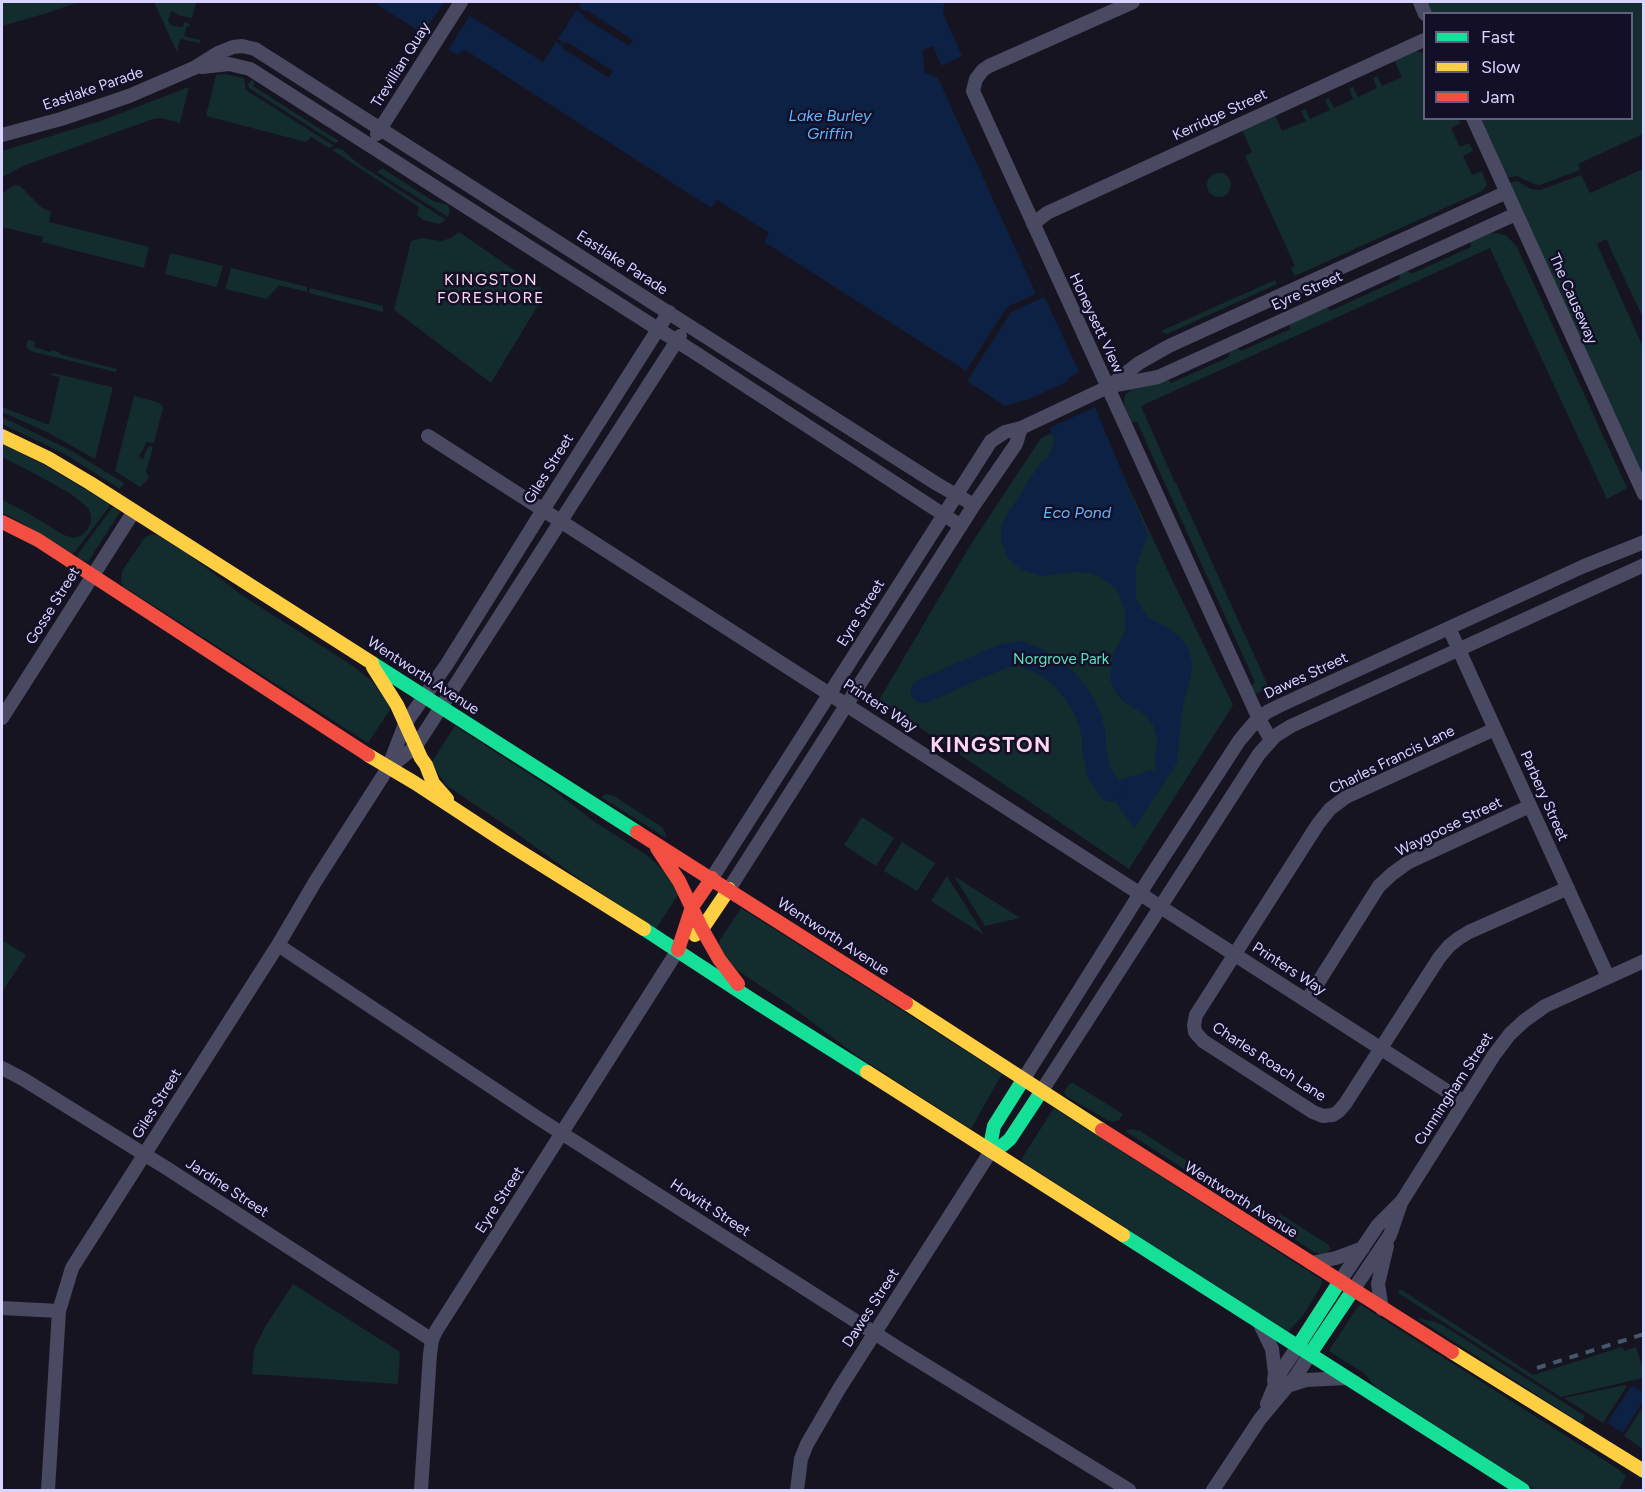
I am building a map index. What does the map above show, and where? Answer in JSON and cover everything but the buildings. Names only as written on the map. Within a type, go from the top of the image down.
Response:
[{"type":"main road","name":"Wentworth Avenue","points":[[2,436],[59,464],[134,511],[712,878],[1041,1092],[1382,1309],[1644,1471]]},
{"type":"main road","points":[[2,522],[38,540],[388,768],[678,950],[754,1001],[1523,1491]]},
{"type":"main road","points":[[368,660],[387,688],[433,783],[458,811]]},
{"type":"main road","points":[[653,842],[675,874],[702,929],[724,966],[754,1001]]},
{"type":"main road","name":"Eyre Street","points":[[678,950],[692,907],[712,878]]},
{"type":"main road","name":"Eyre Street","points":[[678,950],[702,929],[729,889]]},
{"type":"main road","points":[[991,1151],[994,1126],[1023,1080]]},
{"type":"main road","points":[[991,1151],[1010,1139],[1041,1092]]},
{"type":"main road","name":"Cunningham Street","points":[[1298,1346],[1340,1281]]},
{"type":"main road","name":"Cunningham Street","points":[[1310,1354],[1353,1290]]},
{"type":"street","name":"Honeysett View","points":[[1133,2],[989,66],[974,82],[973,91],[1259,719],[1271,740]]},
{"type":"street","name":"Trevillian Quay","points":[[369,145],[459,4]]},
{"type":"street","name":"Kerridge Street","points":[[1033,224],[1047,213],[1423,41]]},
{"type":"street","name":"Eastlake Parade","points":[[2,135],[108,103],[194,68],[218,53],[233,47],[253,48],[266,54],[974,506]]},
{"type":"street","points":[[250,69],[244,63],[243,57],[246,50],[253,48]]},
{"type":"street","name":"Eastlake Parade","points":[[194,68],[229,64],[250,69],[694,352],[961,526]]},
{"type":"street","name":"The Causeway","points":[[1474,120],[1644,494]]},
{"type":"street","name":"Eyre Street","points":[[1108,387],[1138,363],[1169,346],[1507,192]]},
{"type":"street","name":"Eyre Street","points":[[712,878],[991,441],[1005,432],[1021,428],[1108,387],[1158,376],[1516,214]]},
{"type":"street","name":"Giles Street","points":[[48,1491],[59,1311],[72,1268],[388,768],[405,724],[447,664],[669,312]]},
{"type":"street","name":"Giles Street","points":[[388,768],[416,746],[688,324]]},
{"type":"street","name":"Eyre Street","points":[[729,889],[1016,444],[1021,428]]},
{"type":"street","name":"Printers Way","points":[[428,436],[1464,1101]]},
{"type":"street","name":"Gosse Street","points":[[2,718],[134,511]]},
{"type":"street","name":"Dawes Street","points":[[1023,1080],[1140,893],[1239,741],[1259,719],[1281,705],[1584,566],[1644,542]]},
{"type":"street","points":[[1041,1092],[1259,754],[1271,740],[1291,726],[1644,566]]},
{"type":"street","name":"Parbery Street","points":[[1449,628],[1608,977]]},
{"type":"street","points":[[458,644],[475,654]]},
{"type":"street","name":"Charles Francis Lane","points":[[1236,954],[1318,824],[1333,806],[1346,797],[1496,729]]},
{"type":"street","name":"Waygoose Street","points":[[1307,1000],[1379,886],[1392,874],[1407,863],[1530,806]]},
{"type":"street","points":[[742,831],[760,842]]},
{"type":"street","points":[[1382,1048],[1439,958],[1453,942],[1476,929],[1568,888]]},
{"type":"street","name":"Howitt Street","points":[[278,945],[563,1133],[875,1333],[1129,1491]]},
{"type":"street","name":"Eyre Street","points":[[420,1491],[432,1340],[444,1317],[678,950]]},
{"type":"street","name":"Charles Roach Lane","points":[[1236,954],[1196,1015],[1194,1024],[1196,1033],[1203,1041],[1313,1112],[1328,1116],[1341,1110],[1382,1048]]},
{"type":"street","name":"Cunningham Street","points":[[1382,1309],[1378,1289],[1379,1281],[1390,1235],[1402,1201],[1464,1101],[1506,1039],[1519,1025],[1545,1006],[1644,961]]},
{"type":"street","points":[[1054,1030],[1074,1042]]},
{"type":"street","name":"Jardine Street","points":[[2,1068],[144,1155],[432,1340]]},
{"type":"street","name":"Dawes Street","points":[[797,1491],[801,1459],[807,1444],[839,1389],[991,1151]]},
{"type":"street","name":"Cunningham Street","points":[[1340,1281],[1378,1225],[1402,1201]]},
{"type":"street","name":"Cunningham Street","points":[[1353,1290],[1390,1235]]},
{"type":"street","points":[[1311,1263],[1336,1258],[1363,1248]]},
{"type":"street","points":[[2,1308],[59,1311]]},
{"type":"street","name":"Cunningham Street","points":[[1259,1322],[1273,1353],[1275,1373],[1271,1395]]},
{"type":"street","name":"Cunningham Street","points":[[1260,1419],[1280,1373],[1298,1346]]},
{"type":"street","name":"Cunningham Street","points":[[1213,1491],[1260,1419],[1296,1376],[1310,1354]]},
{"type":"street","points":[[1286,1387],[1306,1380],[1346,1378]]},
{"type":"green space","points":[[2,2],[79,2],[2,26]]},
{"type":"green space","points":[[154,2],[195,2],[192,18],[171,11],[168,21],[172,26],[183,27],[184,22],[190,24],[184,36],[200,40],[200,43],[180,39],[177,52]]},
{"type":"green space","points":[[1427,2],[1643,2],[1643,134],[1578,164],[1580,170],[1540,185],[1517,176],[1507,178],[1480,120],[1633,120],[1633,12],[1432,12]]},
{"type":"green space","points":[[1415,51],[1423,53],[1423,120],[1459,120],[1461,123],[1451,128],[1460,147],[1469,143],[1473,151],[1463,156],[1472,175],[1482,171],[1487,185],[1478,193],[1295,276],[1291,268],[1295,266],[1245,156],[1252,152],[1242,130],[1275,115],[1282,131],[1306,121],[1301,111],[1305,109],[1310,119],[1330,110],[1325,100],[1329,98],[1334,108],[1353,99],[1349,89],[1353,87],[1358,97],[1377,88],[1373,78],[1377,76],[1382,86],[1402,77],[1394,60]]},
{"type":"green space","points":[[226,74],[244,78],[246,90],[334,146],[329,148],[311,137],[306,142],[206,116],[216,75]]},
{"type":"green space","points":[[252,80],[255,82],[253,86],[339,141],[335,143],[249,88],[248,84]]},
{"type":"green space","points":[[189,87],[180,123],[161,118],[153,119],[23,166],[2,177],[2,151],[100,121]]},
{"type":"green space","points":[[336,148],[343,150],[356,162],[446,220],[439,224],[423,220],[417,215],[419,207],[332,150]]},
{"type":"green space","points":[[382,168],[433,201],[448,205],[450,211],[448,217],[377,172]]},
{"type":"green space","points":[[1643,169],[1643,318],[1606,239],[1597,244],[1643,347],[1643,479],[1509,183],[1517,181],[1531,189],[1540,190],[1581,175],[1590,193]]},
{"type":"green space","points":[[1219,173],[1228,176],[1231,185],[1228,194],[1219,197],[1210,194],[1207,185],[1210,176]]},
{"type":"green space","points":[[16,185],[21,187],[41,207],[51,212],[49,222],[149,247],[144,268],[42,242],[43,237],[2,227],[2,194]]},
{"type":"green space","points":[[459,232],[546,292],[491,383],[394,310],[411,241],[422,238],[441,241]]},
{"type":"green space","points":[[1496,233],[1507,236],[1517,247],[1627,488],[1607,499],[1490,248],[1141,406],[1269,688],[1255,694],[1251,686],[1255,682],[1137,422],[1131,422],[1125,408],[1125,395],[1138,387],[1168,380],[1171,383],[1229,357],[1229,352],[1237,348],[1241,351],[1290,329],[1289,324],[1327,307],[1330,311],[1400,279],[1399,274],[1407,270],[1411,274],[1471,247],[1470,242],[1487,234]]},
{"type":"green space","points":[[170,253],[223,266],[217,287],[165,274]]},
{"type":"green space","points":[[231,268],[307,287],[307,292],[279,285],[267,299],[225,289]]},
{"type":"green space","points":[[1275,280],[1277,284],[1167,334],[1161,331]]},
{"type":"green space","points":[[310,288],[383,306],[383,312],[309,293]]},
{"type":"green space","points":[[28,340],[35,341],[34,347],[117,369],[116,372],[30,351],[26,346]]},
{"type":"green space","points":[[53,373],[112,387],[95,459],[47,432],[2,412],[2,407],[49,425],[60,377],[50,375]]},
{"type":"green space","points":[[134,396],[157,402],[163,408],[154,443],[146,442],[139,456],[143,459],[149,446],[153,447],[146,472],[149,478],[140,487],[115,471]]},
{"type":"green space","name":"Norgrove Park","points":[[1094,413],[1233,705],[1129,869],[879,700],[968,549],[1041,438]]},
{"type":"green space","points":[[2,417],[70,450],[124,483],[120,489],[65,454],[2,424]]},
{"type":"green space","points":[[2,444],[41,463],[110,504],[72,554],[2,513],[2,500],[64,535],[74,538],[82,535],[91,522],[88,508],[71,494],[2,457]]},
{"type":"green space","points":[[115,507],[120,512],[88,562],[78,558],[78,554]]},
{"type":"green space","points":[[152,534],[188,554],[243,596],[353,666],[373,682],[391,708],[368,743],[123,586],[122,571],[145,537]]},
{"type":"green space","points":[[455,726],[548,786],[595,822],[648,856],[665,872],[679,893],[656,929],[578,878],[446,785],[431,763]]},
{"type":"green space","points":[[606,794],[614,796],[662,827],[666,838],[601,797]]},
{"type":"green space","points":[[862,817],[894,838],[876,866],[844,845]]},
{"type":"green space","points":[[902,842],[935,863],[917,891],[884,871]]},
{"type":"green space","points":[[947,876],[984,935],[931,901]]},
{"type":"green space","points":[[954,876],[1020,918],[985,926]]},
{"type":"green space","points":[[741,908],[1002,1074],[971,1129],[856,1055],[792,1007],[737,970],[718,947],[720,940]]},
{"type":"green space","points":[[2,940],[26,955],[2,992]]},
{"type":"green space","points":[[1073,1083],[1123,1114],[1119,1120],[1113,1122],[1107,1120],[1066,1096],[1064,1092],[1069,1084]]},
{"type":"green space","points":[[1054,1108],[1322,1280],[1321,1286],[1304,1314],[1290,1330],[1288,1332],[1023,1162],[1022,1158]]},
{"type":"green space","points":[[1132,1129],[1140,1131],[1195,1166],[1190,1173],[1125,1131]]},
{"type":"green space","points":[[1207,1175],[1262,1210],[1265,1220],[1203,1182]]},
{"type":"green space","points":[[1280,1214],[1329,1245],[1330,1249],[1326,1255],[1314,1252],[1283,1232],[1277,1219]]},
{"type":"green space","points":[[293,1284],[400,1352],[398,1384],[252,1374],[254,1349],[265,1327]]},
{"type":"green space","points":[[1400,1289],[1533,1375],[1622,1347],[1624,1351],[1636,1347],[1643,1369],[1643,1378],[1561,1397],[1401,1295],[1398,1292]]},
{"type":"green space","points":[[1361,1305],[1618,1469],[1626,1476],[1619,1490],[1536,1490],[1376,1387],[1364,1373],[1330,1352],[1358,1306]]},
{"type":"green space","points":[[1417,1318],[1444,1326],[1585,1416],[1581,1423]]},
{"type":"green space","points":[[1627,1386],[1603,1423],[1564,1398]]},
{"type":"green space","points":[[1643,1406],[1643,1449],[1624,1436]]},
{"type":"water","name":"Lake Burley Griffin","points":[[373,2],[448,2],[543,62],[582,2],[944,2],[943,13],[962,56],[943,65],[945,70],[942,72],[1079,372],[1067,379],[1069,381],[1022,402],[1023,400],[1005,406],[967,381],[971,375],[966,371],[764,242],[769,233],[717,200],[711,208],[465,50],[457,55]]},
{"type":"water","name":"Eco Pond","points":[[1095,407],[1148,535],[1136,567],[1136,599],[1147,617],[1180,637],[1188,649],[1192,662],[1191,676],[1183,704],[1177,763],[1134,828],[1104,785],[1156,769],[1154,758],[1157,738],[1153,725],[1145,715],[1118,696],[1110,679],[1112,657],[1125,631],[1125,612],[1118,592],[1109,583],[1091,573],[1074,572],[1043,576],[1023,570],[1007,556],[1001,540],[1001,528],[1008,513],[1041,462],[1047,459],[1055,440],[1049,428]]},
{"type":"water","points":[[1632,1385],[1643,1392],[1643,1401],[1623,1433],[1607,1423]]},
{"type":"pier","points":[[444,2],[470,15],[447,52],[421,36]]},
{"type":"pier","points":[[578,7],[586,12],[587,10],[633,40],[629,46],[583,17],[584,15],[577,10]]},
{"type":"pier","points":[[558,39],[565,44],[567,42],[613,71],[609,78],[562,48],[563,46],[556,42]]},
{"type":"pier","points":[[933,46],[945,70],[942,72],[1044,297],[1011,312],[965,384],[967,375],[762,244],[761,241],[765,234],[717,204],[710,211],[464,54],[458,58],[454,57],[464,50],[711,208],[717,200],[769,233],[764,242],[966,371],[1007,307],[1036,294],[938,78],[924,72],[923,50]]},
{"type":"waterway","points":[[923,691],[1003,656],[1019,653],[1035,659],[1050,667],[1063,678],[1084,705],[1094,737],[1099,773],[1111,790]]},
{"type":"railway","points":[[1537,1368],[1644,1334]]},
{"type":"traffic: fast","points":[[372,663],[637,832]]},
{"type":"traffic: fast","points":[[644,929],[867,1072]]},
{"type":"traffic: fast","points":[[1023,1080],[994,1126],[991,1151],[1010,1139],[1041,1092]]},
{"type":"traffic: fast","points":[[1123,1235],[1523,1490]]},
{"type":"traffic: fast","points":[[1298,1346],[1340,1281]]},
{"type":"traffic: fast","points":[[1310,1354],[1353,1290]]},
{"type":"traffic: slow","points":[[2,436],[48,458],[90,483],[372,663]]},
{"type":"traffic: slow","points":[[373,667],[397,705],[433,783],[447,799]]},
{"type":"traffic: slow","points":[[368,755],[644,929]]},
{"type":"traffic: slow","points":[[695,935],[702,929],[729,889]]},
{"type":"traffic: slow","points":[[906,1003],[1102,1130]]},
{"type":"traffic: slow","points":[[867,1072],[1123,1235]]},
{"type":"traffic: slow","points":[[1452,1352],[1644,1471]]},
{"type":"traffic: jam","points":[[2,522],[38,540],[368,755]]},
{"type":"traffic: jam","points":[[637,832],[906,1003]]},
{"type":"traffic: jam","points":[[657,848],[679,881],[719,959],[738,984]]},
{"type":"traffic: jam","points":[[678,950],[692,907],[712,878]]},
{"type":"traffic: jam","points":[[1102,1130],[1452,1352]]},
{"type":"district","name":"KINGSTON FORESHORE","points":[[491,289]]},
{"type":"district","name":"KINGSTON","points":[[991,746]]}]
